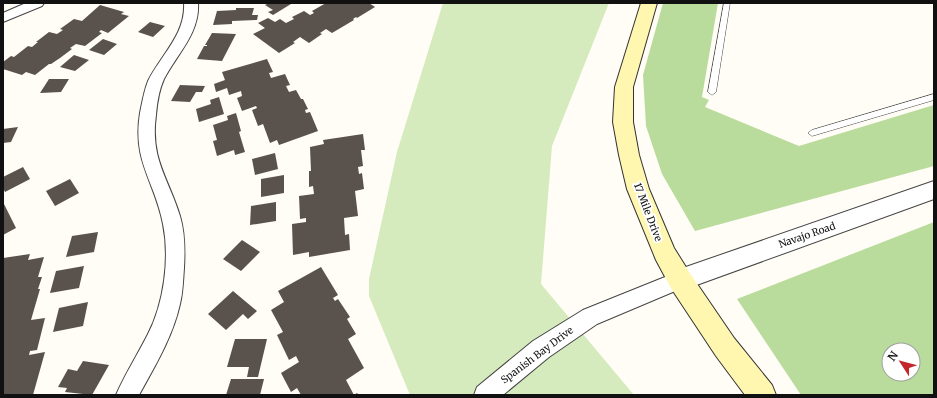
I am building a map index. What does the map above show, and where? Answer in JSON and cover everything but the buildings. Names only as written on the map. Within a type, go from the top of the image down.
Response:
[{"type":"main road","name":"17 Mile Drive","points":[[650,3],[624,87],[623,122],[629,155],[638,189],[664,253],[680,280],[725,347],[762,395]]},
{"type":"street","points":[[3,18],[37,3]]},
{"type":"street","points":[[127,395],[162,329],[170,307],[173,289],[175,252],[173,224],[148,161],[146,148],[147,130],[150,101],[156,82],[185,34],[190,22],[192,11],[191,3]]},
{"type":"street","name":"Navajo Road","points":[[680,280],[934,190]]},
{"type":"street","name":"Spanish Bay Drive","points":[[485,395],[541,349],[567,330],[597,314],[680,280]]},
{"type":"lane","points":[[712,92],[727,3]]},
{"type":"lane","points":[[812,133],[934,97]]},
{"type":"green space","points":[[443,3],[609,3],[552,146],[541,284],[634,395],[410,395],[369,296],[369,279],[397,152]]},
{"type":"green space","points":[[663,3],[718,3],[702,97],[709,100],[705,107],[799,146],[934,105],[934,166],[695,231],[662,174],[646,126],[643,75]]},
{"type":"green space","points":[[934,222],[934,395],[801,395],[737,299]]}]
